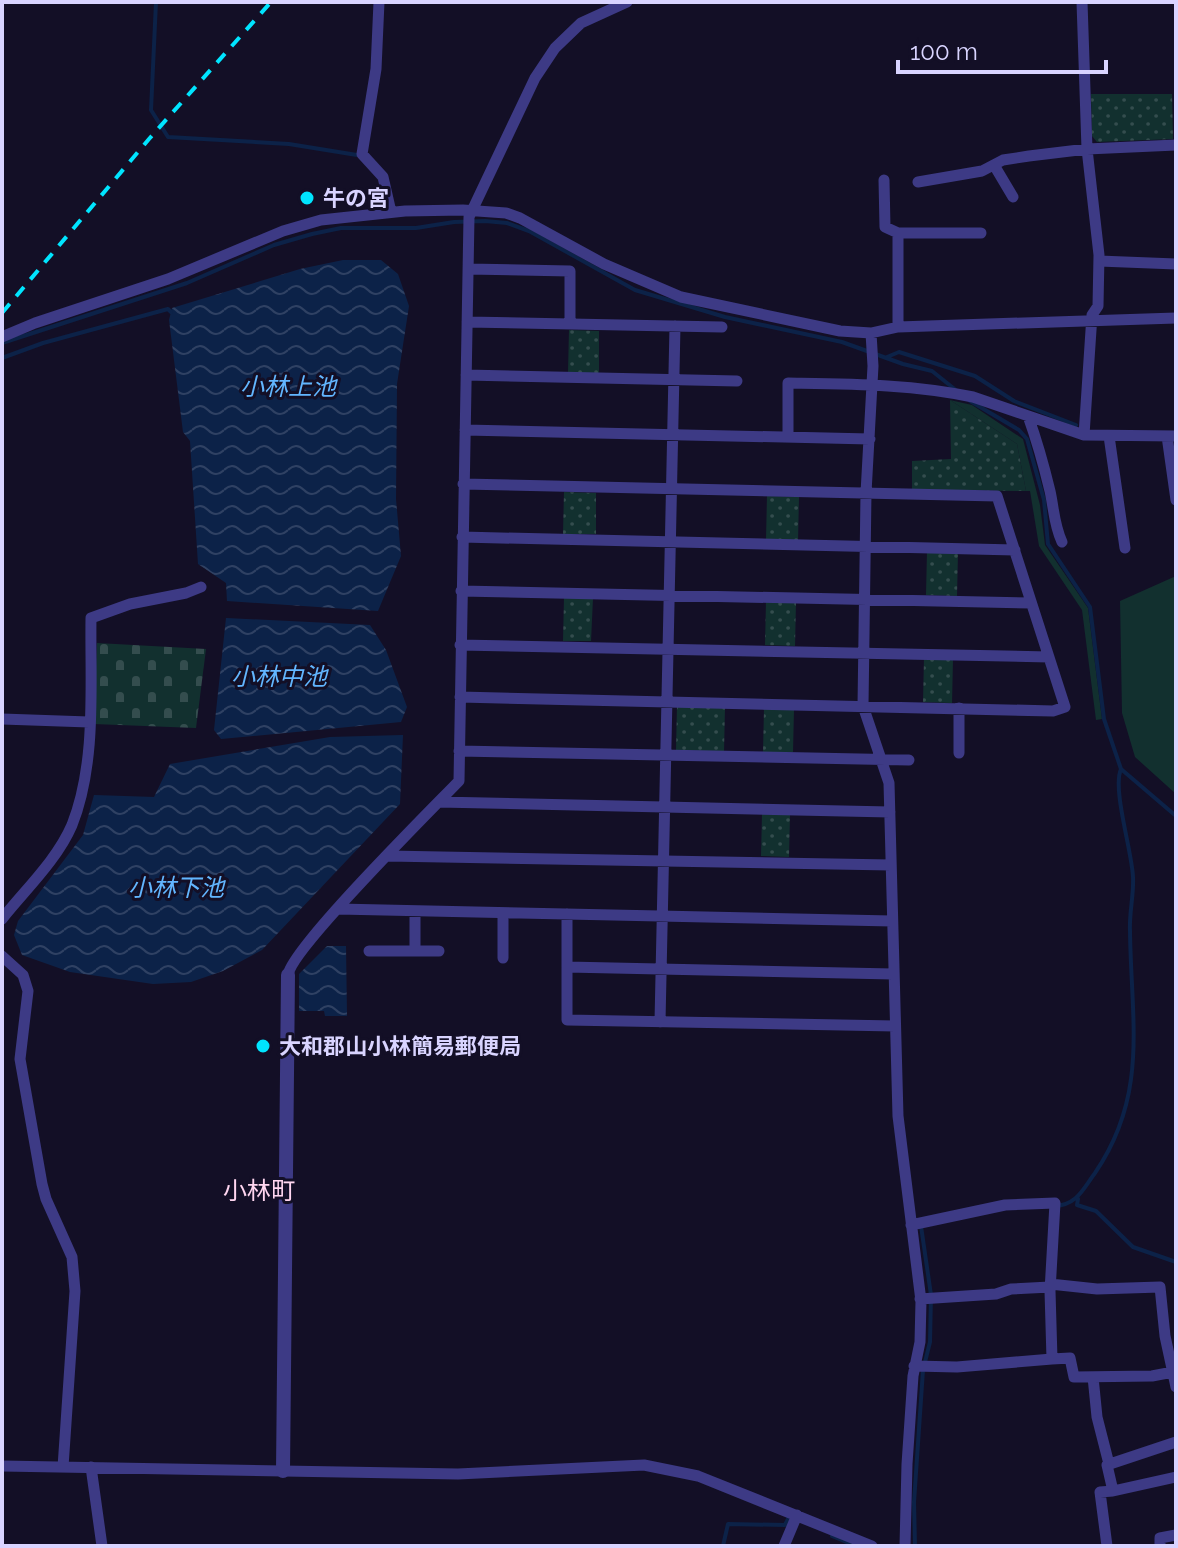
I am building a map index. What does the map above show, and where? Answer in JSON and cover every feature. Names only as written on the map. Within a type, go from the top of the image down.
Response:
[{"type":"street","points":[[379,2],[376,69],[362,154],[383,177],[391,212]]},
{"type":"street","points":[[283,1471],[288,975],[292,962],[338,909],[459,781],[470,217],[535,78],[555,48],[581,23],[627,2]]},
{"type":"street","points":[[1082,2],[1087,149],[1099,261],[1098,306],[1091,322],[1084,435]]},
{"type":"street","points":[[918,182],[957,177],[982,171],[1003,160],[1029,156],[1087,149],[1176,145]]},
{"type":"street","points":[[994,165],[1013,197]]},
{"type":"street","points":[[884,180],[885,227],[898,233],[981,233]]},
{"type":"street","points":[[2,337],[168,279],[283,231],[321,220],[391,212],[470,217],[506,213],[604,264],[681,297],[872,338],[898,327],[1176,318]]},
{"type":"street","points":[[898,233],[898,327]]},
{"type":"street","points":[[1099,261],[1176,264]]},
{"type":"street","points":[[468,269],[570,271],[570,324]]},
{"type":"street","points":[[467,322],[722,327]]},
{"type":"street","points":[[660,1022],[675,326]]},
{"type":"street","points":[[872,338],[863,706],[889,783],[898,1116],[911,1225],[927,1299],[906,1478],[905,1546]]},
{"type":"street","points":[[466,375],[737,381]]},
{"type":"street","points":[[788,437],[788,383],[873,385],[954,393],[1084,435],[1171,436],[1176,500]]},
{"type":"street","points":[[1028,416],[1036,437],[1055,527],[1062,542]]},
{"type":"street","points":[[465,430],[870,439]]},
{"type":"street","points":[[1109,436],[1125,548]]},
{"type":"street","points":[[460,697],[1053,711],[1065,707],[997,496],[463,484]]},
{"type":"street","points":[[462,537],[1015,550]]},
{"type":"street","points":[[2,919],[61,846],[72,825],[87,759],[91,618],[130,604],[201,587]]},
{"type":"street","points":[[461,591],[1031,603]]},
{"type":"street","points":[[460,645],[1049,657]]},
{"type":"street","points":[[959,708],[959,753]]},
{"type":"street","points":[[2,719],[89,722]]},
{"type":"street","points":[[459,751],[909,760]]},
{"type":"street","points":[[439,802],[890,812]]},
{"type":"street","points":[[388,856],[891,865]]},
{"type":"street","points":[[338,909],[892,921]]},
{"type":"street","points":[[410,954],[415,911]]},
{"type":"street","points":[[503,913],[503,958]]},
{"type":"street","points":[[567,914],[567,1020],[895,1026]]},
{"type":"street","points":[[369,951],[410,954],[439,951]]},
{"type":"street","points":[[2,956],[27,981],[20,1059],[46,1199],[72,1257],[74,1271],[63,1467]]},
{"type":"street","points":[[567,967],[893,974]]},
{"type":"street","points":[[911,1225],[1005,1205],[1038,1203],[1054,1206],[1050,1285],[1052,1359]]},
{"type":"street","points":[[927,1299],[1050,1285],[1097,1289],[1160,1287],[1165,1336],[1173,1358],[1176,1387]]},
{"type":"street","points":[[920,1366],[1070,1358],[1074,1377],[1152,1376],[1173,1372]]},
{"type":"street","points":[[1093,1377],[1097,1417],[1113,1491]]},
{"type":"street","points":[[1109,1464],[1176,1442]]},
{"type":"street","points":[[2,1466],[458,1474],[644,1465],[698,1476],[794,1520],[872,1546]]},
{"type":"street","points":[[91,1467],[102,1546]]},
{"type":"street","points":[[1107,1546],[1100,1492],[1176,1477]]},
{"type":"street","points":[[784,1546],[794,1520]]},
{"type":"street","points":[[1160,1546],[1160,1538],[1176,1535]]},
{"type":"green space","points":[[1091,94],[1172,94],[1173,139],[1097,142],[1092,136]]},
{"type":"green space","points":[[569,330],[599,331],[599,373],[568,373]]},
{"type":"green space","points":[[950,400],[972,405],[1023,439],[1040,505],[1045,545],[1088,608],[1102,719],[1096,720],[1082,610],[1039,546],[1030,491],[1026,491],[1017,444]]},
{"type":"green space","points":[[950,400],[1017,444],[1026,491],[912,490],[912,461],[951,459]]},
{"type":"green space","points":[[564,492],[596,493],[596,534],[563,534]]},
{"type":"green space","points":[[767,496],[799,497],[798,541],[766,540]]},
{"type":"green space","points":[[927,552],[958,553],[957,596],[926,595]]},
{"type":"green space","points":[[1176,576],[1176,794],[1135,757],[1122,713],[1120,601]]},
{"type":"green space","points":[[564,598],[593,598],[591,641],[563,641]]},
{"type":"green space","points":[[766,602],[796,602],[795,646],[765,645]]},
{"type":"green space","points":[[97,643],[206,649],[196,728],[94,724]]},
{"type":"green space","points":[[924,658],[953,659],[952,703],[923,702]]},
{"type":"green space","points":[[677,706],[725,707],[724,752],[676,750]]},
{"type":"green space","points":[[764,709],[794,709],[793,752],[763,752]]},
{"type":"green space","points":[[762,814],[790,815],[789,857],[761,856]]},
{"type":"water","name":"小林上池","points":[[343,260],[381,260],[398,274],[409,306],[397,384],[396,499],[401,556],[378,611],[227,601],[226,583],[198,564],[190,441],[183,432],[169,320],[172,308],[300,269]]},
{"type":"water","name":"小林中池","points":[[226,618],[370,625],[386,650],[407,707],[401,722],[221,739],[214,730]]},
{"type":"water","name":"小林下池","points":[[403,735],[400,804],[262,950],[223,971],[191,982],[153,984],[70,972],[22,955],[14,935],[18,921],[83,835],[94,795],[154,797],[170,764],[330,737]]},
{"type":"water","points":[[327,946],[346,946],[347,1016],[325,1016],[324,1011],[299,1011],[299,974]]},
{"type":"waterway","points":[[156,2],[151,110],[168,137],[289,144],[357,155]]},
{"type":"waterway","points":[[2,343],[187,283],[274,245],[312,234],[341,228],[416,228],[485,221],[507,223],[529,231],[635,290],[725,317],[842,342],[932,371],[957,391]]},
{"type":"waterway","points":[[2,358],[43,343],[168,309],[171,312]]},
{"type":"waterway","points":[[887,357],[899,352],[975,376],[1014,401],[1076,425]]},
{"type":"waterway","points":[[970,401],[1019,430],[1027,439],[1044,500],[1048,544],[1090,607],[1104,719],[1121,769],[1176,816]]},
{"type":"waterway","points":[[1055,1206],[1074,1199],[1095,1173],[1112,1144],[1130,1085],[1134,1026],[1130,924],[1133,877],[1119,791],[1121,769]]},
{"type":"waterway","points":[[1078,1199],[1077,1205],[1096,1211],[1133,1247],[1176,1262]]},
{"type":"waterway","points":[[915,1546],[914,1502],[923,1370],[930,1342],[931,1295],[921,1226]]},
{"type":"waterway","points":[[723,1546],[728,1524],[785,1525],[791,1518]]},
{"type":"waterway","points":[[832,1536],[856,1546]]},
{"type":"railway","points":[[2,313],[149,139],[271,2]]},
{"type":"place","name":"牛の宮","points":[[307,198]]},
{"type":"place","name":"大和郡山小林簡易郵便局","points":[[263,1046]]},
{"type":"district","name":"小林町","points":[[259,1191]]}]
